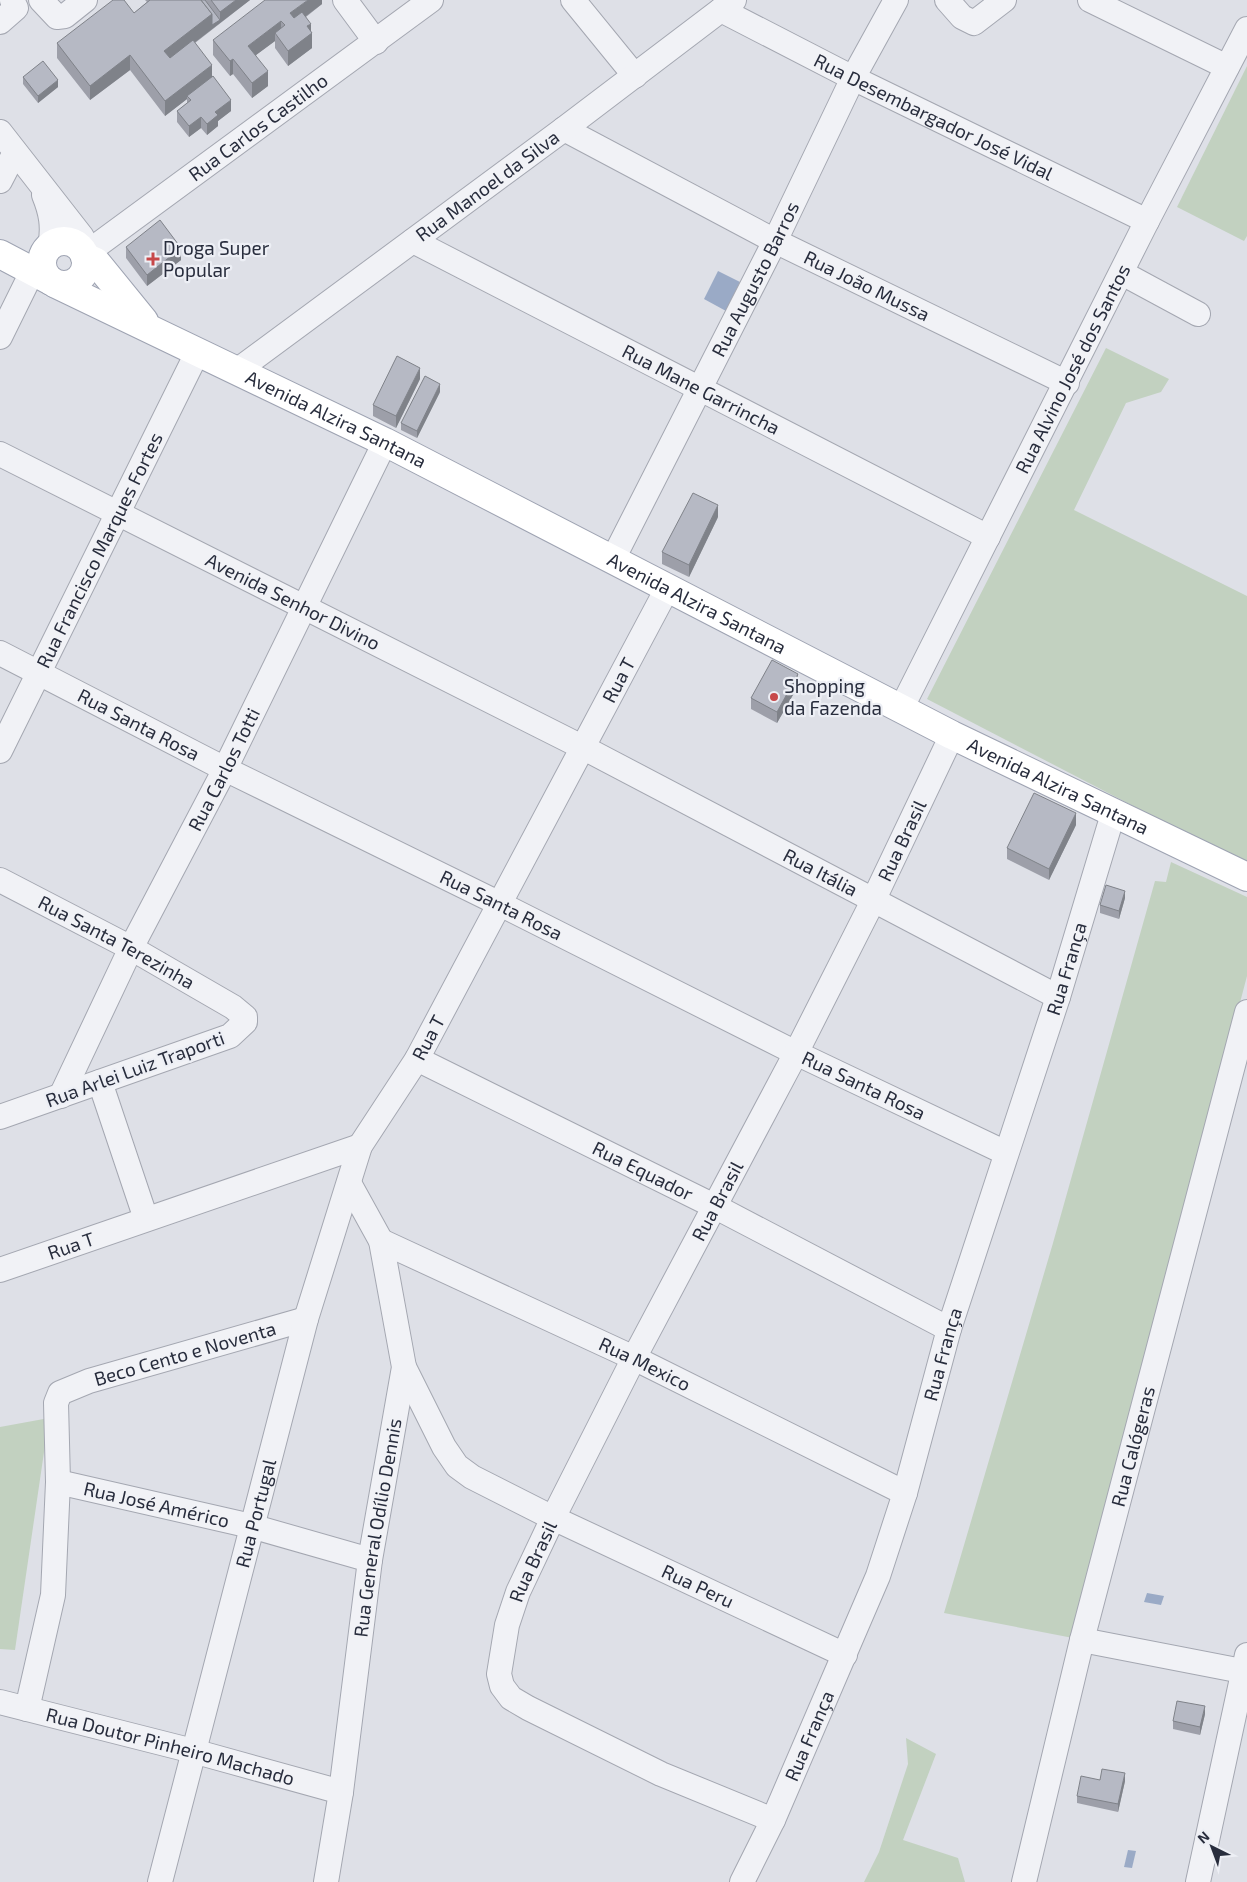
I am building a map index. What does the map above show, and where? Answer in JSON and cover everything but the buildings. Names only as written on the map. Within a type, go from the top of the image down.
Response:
[{"type":"main road","name":"Avenida Alzira Santana","points":[[47,267],[68,242],[77,246],[84,254],[96,262],[149,327]]},
{"type":"main road","name":"Avenida Alzira Santana","points":[[0,246],[47,267],[149,327],[385,442],[952,735],[1247,877]]},
{"type":"main road","name":"Avenida Alzira Santana","points":[[0,254],[47,267]]},
{"type":"main road","points":[[47,267],[72,284],[81,278],[86,268],[84,254]]},
{"type":"street","points":[[0,22],[16,8],[12,0]]},
{"type":"street","points":[[41,0],[57,17],[64,16],[85,0]]},
{"type":"street","points":[[345,0],[376,42]]},
{"type":"street","name":"Rua Carlos Castilho","points":[[84,254],[431,0]]},
{"type":"street","points":[[573,0],[635,76]]},
{"type":"street","name":"Rua Augusto Barros","points":[[612,559],[776,241],[854,78],[896,0]]},
{"type":"street","points":[[947,0],[962,17],[974,23],[1004,0]]},
{"type":"street","points":[[1090,0],[1227,67]]},
{"type":"street","name":"Rua Manoel da Silva","points":[[238,370],[728,5]]},
{"type":"street","name":"Rua Desembargador José Vidal","points":[[728,5],[854,78],[1147,221]]},
{"type":"street","name":"Rua Alvino José dos Santos","points":[[901,709],[1147,221],[1247,28]]},
{"type":"street","name":"Rua João Mussa","points":[[564,129],[776,241],[1067,383]]},
{"type":"street","points":[[0,132],[82,236],[84,254]]},
{"type":"street","points":[[0,181],[15,152]]},
{"type":"street","points":[[0,337],[47,267],[53,233],[50,210],[37,180]]},
{"type":"street","name":"Rua Mane Garrincha","points":[[413,241],[700,390],[988,536]]},
{"type":"street","points":[[1122,273],[1198,314]]},
{"type":"street","name":"Rua Francisco Marques Fortes","points":[[0,751],[198,351]]},
{"type":"street","name":"Rua Carlos Totti","points":[[61,1096],[131,948],[225,769],[385,442]]},
{"type":"street","name":"Avenida Senhor Divino","points":[[0,454],[584,748]]},
{"type":"street","name":"Rua T","points":[[0,1270],[360,1146],[417,1058],[498,902],[584,748],[668,587]]},
{"type":"street","name":"Rua Santa Rosa","points":[[0,653],[225,769],[498,902],[796,1053],[1006,1153]]},
{"type":"street","name":"Rua Brasil","points":[[773,1820],[661,1774],[511,1698],[502,1686],[500,1674],[507,1625],[518,1592],[552,1518],[634,1358],[796,1053],[873,900],[952,735]]},
{"type":"street","name":"Rua Itália","points":[[584,748],[1058,997]]},
{"type":"street","name":"Rua França","points":[[742,1882],[773,1820],[878,1576],[905,1493],[949,1329],[1058,997],[1113,814]]},
{"type":"street","name":"Rua Santa Terezinha","points":[[0,880],[131,948],[233,1007]]},
{"type":"street","name":"Rua Arlei Luiz Traporti","points":[[0,1117],[230,1036],[241,1029],[245,1022],[245,1017],[233,1007]]},
{"type":"street","name":"Rua Calógeras","points":[[1024,1882],[1082,1640],[1247,1012]]},
{"type":"street","name":"Rua Equador","points":[[417,1058],[714,1206],[949,1329]]},
{"type":"street","points":[[100,1082],[146,1219]]},
{"type":"street","name":"Rua Portugal","points":[[160,1882],[306,1319],[360,1146]]},
{"type":"street","name":"Rua General Odílio Dennis","points":[[326,1882],[341,1792],[370,1560],[404,1367],[381,1242],[349,1183]]},
{"type":"street","name":"Rua Mexico","points":[[381,1242],[634,1358],[905,1493]]},
{"type":"street","name":"Beco Cento e Noventa","points":[[58,1482],[56,1403],[57,1397],[64,1391],[89,1381],[306,1319]]},
{"type":"street","name":"Rua Peru","points":[[404,1367],[444,1447],[458,1466],[472,1478],[552,1518],[845,1655]]},
{"type":"street","points":[[27,1709],[53,1595],[58,1482]]},
{"type":"street","name":"Rua José Américo","points":[[58,1482],[251,1526],[370,1560]]},
{"type":"street","points":[[1082,1640],[1246,1666],[1198,1882]]},
{"type":"street","name":"Rua Doutor Pinheiro Machado","points":[[0,1702],[193,1751],[341,1792]]},
{"type":"green space","points":[[1247,66],[1247,236],[1244,241],[1177,207]]},
{"type":"green space","points":[[1106,348],[1169,379],[1161,392],[1126,403],[1074,510],[1247,596],[1247,865],[927,699]]},
{"type":"green space","points":[[1171,862],[1247,897],[1247,976],[1073,1638],[944,1613],[1053,1243],[1155,881],[1166,882]]},
{"type":"green space","points":[[49,1418],[15,1650],[0,1649],[0,1427]]},
{"type":"green space","points":[[906,1738],[936,1754],[903,1840],[958,1858],[965,1882],[864,1882],[879,1852],[908,1764]]},
{"type":"water","points":[[718,271],[740,282],[726,311],[704,299]]},
{"type":"water","points":[[1147,1593],[1164,1596],[1161,1605],[1144,1602]]},
{"type":"water","points":[[1128,1850],[1136,1851],[1132,1868],[1124,1867]]},
{"type":"place","name":"Droga Super Popular","points":[[153,259]]},
{"type":"place","name":"Shopping da Fazenda","points":[[774,697]]}]
